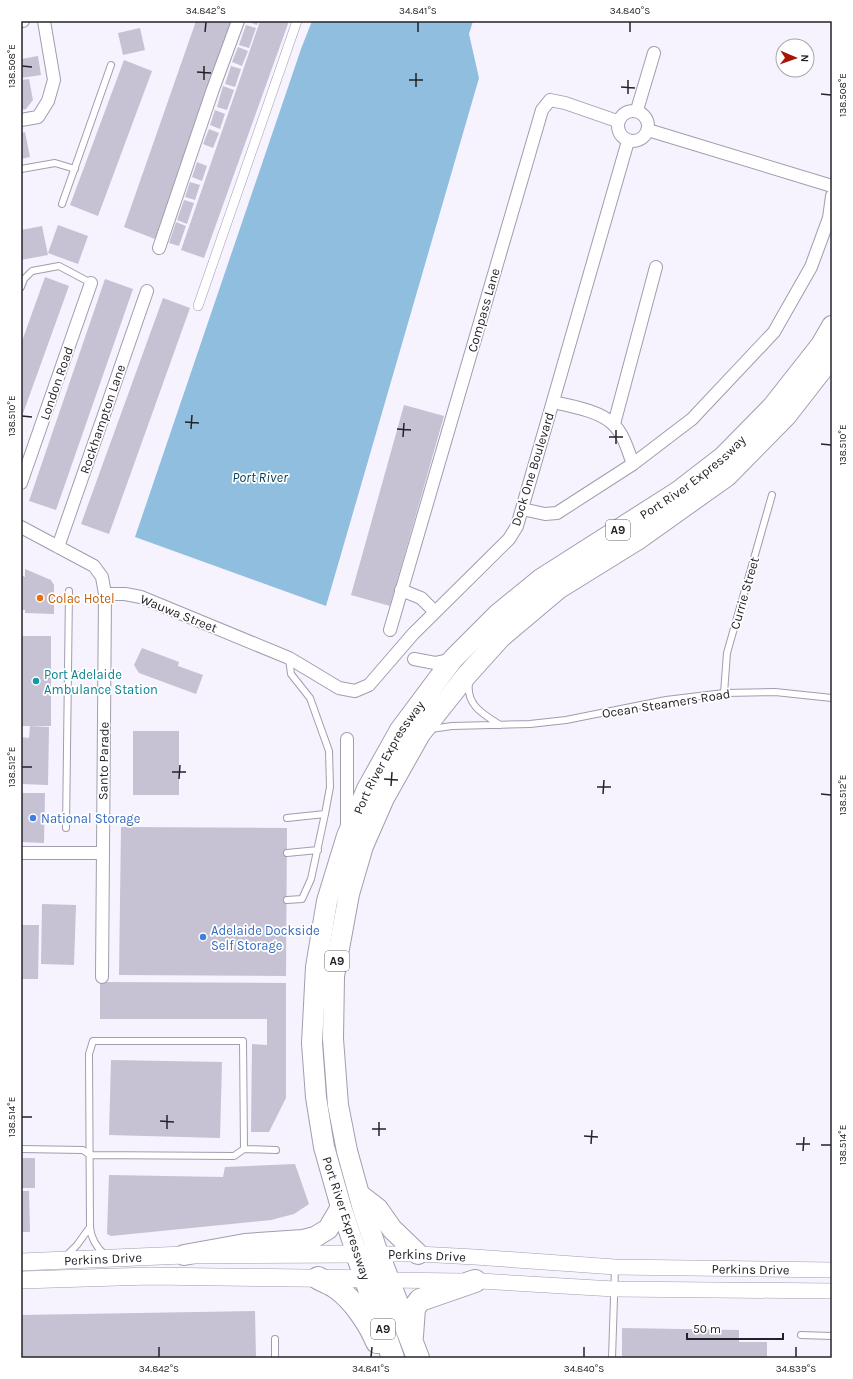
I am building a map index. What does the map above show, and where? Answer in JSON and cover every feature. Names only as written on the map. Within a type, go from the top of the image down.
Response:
[{"type":"highway","name":"Port River Expressway","points":[[415,1350],[387,1280],[367,1254],[341,1207],[324,1147],[316,1097],[312,1043],[316,967],[327,901],[347,836],[367,789],[400,730],[453,659],[498,614],[541,579],[680,491],[722,457],[773,406],[821,344],[832,326]]},
{"type":"highway","name":"Port River Expressway","points":[[393,1358],[366,1279],[367,1254],[363,1209],[347,1151],[338,1105],[335,1082],[333,1040],[334,976],[349,894],[363,846],[384,798],[420,734],[471,671],[501,637],[558,589],[637,540],[727,476],[786,416],[832,357]]},
{"type":"highway","points":[[360,1195],[378,1209],[392,1229],[418,1254]]},
{"type":"highway","points":[[184,1255],[245,1244],[303,1240],[315,1237],[328,1229],[341,1207]]},
{"type":"highway","points":[[318,1278],[336,1288],[356,1308],[370,1326],[384,1358]]},
{"type":"highway","points":[[415,1350],[414,1308],[420,1300],[477,1281]]},
{"type":"main road","name":"Perkins Drive","points":[[21,1262],[184,1255],[367,1254]]},
{"type":"main road","name":"Perkins Drive","points":[[21,1280],[150,1276],[387,1280]]},
{"type":"street","points":[[21,120],[38,117],[48,101],[54,80],[44,21]]},
{"type":"street","points":[[159,248],[213,89],[238,21]]},
{"type":"street","points":[[198,306],[297,21]]},
{"type":"street","points":[[637,110],[654,53]]},
{"type":"street","name":"Compass Lane","points":[[390,630],[542,110],[550,100],[565,103],[617,121]]},
{"type":"street","points":[[629,110],[637,110],[644,115],[648,122],[648,130],[643,137],[636,141],[628,141],[621,137],[617,129],[617,121],[622,114],[629,110]]},
{"type":"street","points":[[648,130],[832,186]]},
{"type":"street","name":"Dock One Boulevard","points":[[289,658],[339,688],[355,691],[370,685],[434,611],[509,539],[517,526],[522,510],[628,141]]},
{"type":"street","points":[[522,510],[545,514],[557,513],[634,464],[692,419],[774,332],[811,267],[828,218],[832,196]]},
{"type":"street","points":[[614,424],[656,267]]},
{"type":"street","name":"London Road","points":[[21,483],[25,460],[91,283]]},
{"type":"street","name":"Rockhampton Lane","points":[[58,547],[147,291]]},
{"type":"street","points":[[553,402],[593,412],[614,424],[623,438],[634,464]]},
{"type":"street","points":[[21,527],[94,566],[102,577],[105,594]]},
{"type":"street","points":[[402,590],[421,598],[434,611]]},
{"type":"street","name":"Wauwa Street","points":[[105,594],[125,594],[141,597],[289,658]]},
{"type":"street","name":"Santo Parade","points":[[102,977],[105,594]]},
{"type":"street","points":[[414,659],[435,663],[453,659]]},
{"type":"street","points":[[347,738],[347,836]]},
{"type":"street","points":[[21,853],[102,853]]},
{"type":"street","name":"Perkins Drive","points":[[367,1254],[418,1254],[615,1267],[832,1270]]},
{"type":"street","name":"Perkins Drive","points":[[387,1280],[477,1281],[614,1289],[832,1291]]},
{"type":"lane","points":[[62,204],[111,65]]},
{"type":"lane","points":[[21,169],[55,163],[74,169]]},
{"type":"lane","points":[[21,287],[24,279],[32,271],[59,266],[91,283]]},
{"type":"lane","name":"Currie Street","points":[[724,692],[727,653],[772,495]]},
{"type":"lane","points":[[66,828],[69,591]]},
{"type":"lane","points":[[287,900],[302,899],[311,879],[330,787],[329,751],[310,698],[291,674],[289,658]]},
{"type":"lane","points":[[471,671],[468,691],[471,700],[482,713],[500,725]]},
{"type":"lane","points":[[68,675],[105,675]]},
{"type":"lane","name":"Ocean Steamers Road","points":[[420,734],[440,727],[530,724],[566,720],[666,700],[724,692],[775,692],[832,698]]},
{"type":"lane","points":[[286,818],[325,814]]},
{"type":"lane","points":[[287,853],[318,850]]},
{"type":"lane","points":[[107,1258],[99,1251],[91,1238],[90,1227],[89,1054],[93,1041],[243,1041],[244,1149]]},
{"type":"lane","points":[[21,1149],[83,1150],[90,1155],[234,1156],[244,1149],[276,1150]]},
{"type":"lane","points":[[61,1260],[77,1245],[90,1227]]},
{"type":"lane","points":[[612,1358],[615,1267]]},
{"type":"lane","points":[[801,1335],[832,1336]]},
{"type":"lane","points":[[275,1338],[275,1358]]},
{"type":"water","name":"Port River","points":[[312,21],[473,21],[469,34],[479,78],[326,606],[135,537],[301,49]]},
{"type":"building","points":[[196,21],[231,21],[155,239],[124,227]]},
{"type":"building","points":[[246,21],[259,21],[257,25]]},
{"type":"building","points":[[260,21],[289,21],[204,258],[181,250]]},
{"type":"building","points":[[246,25],[256,28],[249,48],[239,45]]},
{"type":"building","points":[[140,28],[145,50],[123,55],[118,33]]},
{"type":"building","points":[[238,47],[248,51],[242,66],[232,62]]},
{"type":"building","points":[[38,56],[41,75],[21,78],[21,59]]},
{"type":"building","points":[[124,60],[152,71],[98,216],[70,205]]},
{"type":"building","points":[[231,66],[241,69],[235,87],[225,84]]},
{"type":"building","points":[[29,79],[33,100],[26,109],[21,110],[21,80]]},
{"type":"building","points":[[223,86],[234,90],[227,110],[217,107]]},
{"type":"building","points":[[215,110],[225,114],[220,129],[210,125]]},
{"type":"building","points":[[209,129],[219,133],[213,148],[203,144]]},
{"type":"building","points":[[25,132],[30,157],[21,159],[21,133]]},
{"type":"building","points":[[197,162],[207,166],[202,181],[192,177]]},
{"type":"building","points":[[190,182],[200,185],[195,200],[185,197]]},
{"type":"building","points":[[184,200],[194,203],[187,224],[177,220]]},
{"type":"building","points":[[176,222],[186,226],[179,246],[169,243]]},
{"type":"building","points":[[58,225],[88,236],[78,264],[48,253]]},
{"type":"building","points":[[42,226],[48,255],[21,260],[21,230]]},
{"type":"building","points":[[45,277],[69,286],[21,419],[21,344]]},
{"type":"building","points":[[105,279],[133,289],[56,510],[29,501]]},
{"type":"building","points":[[163,298],[190,308],[109,534],[81,524]]},
{"type":"building","points":[[404,405],[444,416],[390,606],[351,595]]},
{"type":"building","name":"Colac Hotel","points":[[25,569],[51,580],[54,585],[54,614],[25,613],[25,610],[21,610],[21,575],[25,577]]},
{"type":"building","name":"Port Adelaide Ambulance Station","points":[[21,636],[51,636],[51,726],[21,726]]},
{"type":"building","points":[[142,648],[179,662],[178,666],[203,675],[196,694],[139,673],[134,665]]},
{"type":"building","points":[[30,726],[49,727],[48,785],[21,784],[21,737],[29,738]]},
{"type":"building","points":[[133,731],[179,731],[179,795],[133,795]]},
{"type":"building","name":"National Storage","points":[[21,793],[45,793],[44,843],[21,842]]},
{"type":"building","name":"Adelaide Dockside Self Storage","points":[[121,827],[287,828],[286,976],[119,975]]},
{"type":"building","points":[[42,904],[76,905],[74,965],[41,964]]},
{"type":"building","points":[[21,925],[39,925],[38,979],[21,979]]},
{"type":"building","points":[[100,982],[286,983],[286,1098],[269,1132],[251,1132],[252,1044],[267,1045],[267,1019],[100,1019]]},
{"type":"building","points":[[111,1060],[222,1062],[220,1138],[109,1135]]},
{"type":"building","points":[[21,1158],[35,1158],[35,1188],[21,1188]]},
{"type":"building","points":[[295,1164],[309,1204],[294,1214],[271,1220],[111,1236],[107,1234],[109,1175],[223,1177],[225,1167]]},
{"type":"building","points":[[21,1191],[29,1191],[30,1232],[21,1232]]},
{"type":"building","points":[[255,1311],[256,1358],[21,1358],[21,1315]]},
{"type":"building","points":[[622,1328],[739,1330],[739,1342],[767,1342],[767,1358],[622,1358]]},
{"type":"place","name":"Colac Hotel","points":[[40,598]]},
{"type":"place","name":"Port Adelaide Ambulance Station","points":[[36,681]]},
{"type":"place","name":"National Storage","points":[[33,818]]},
{"type":"place","name":"Adelaide Dockside Self Storage","points":[[203,937]]}]
